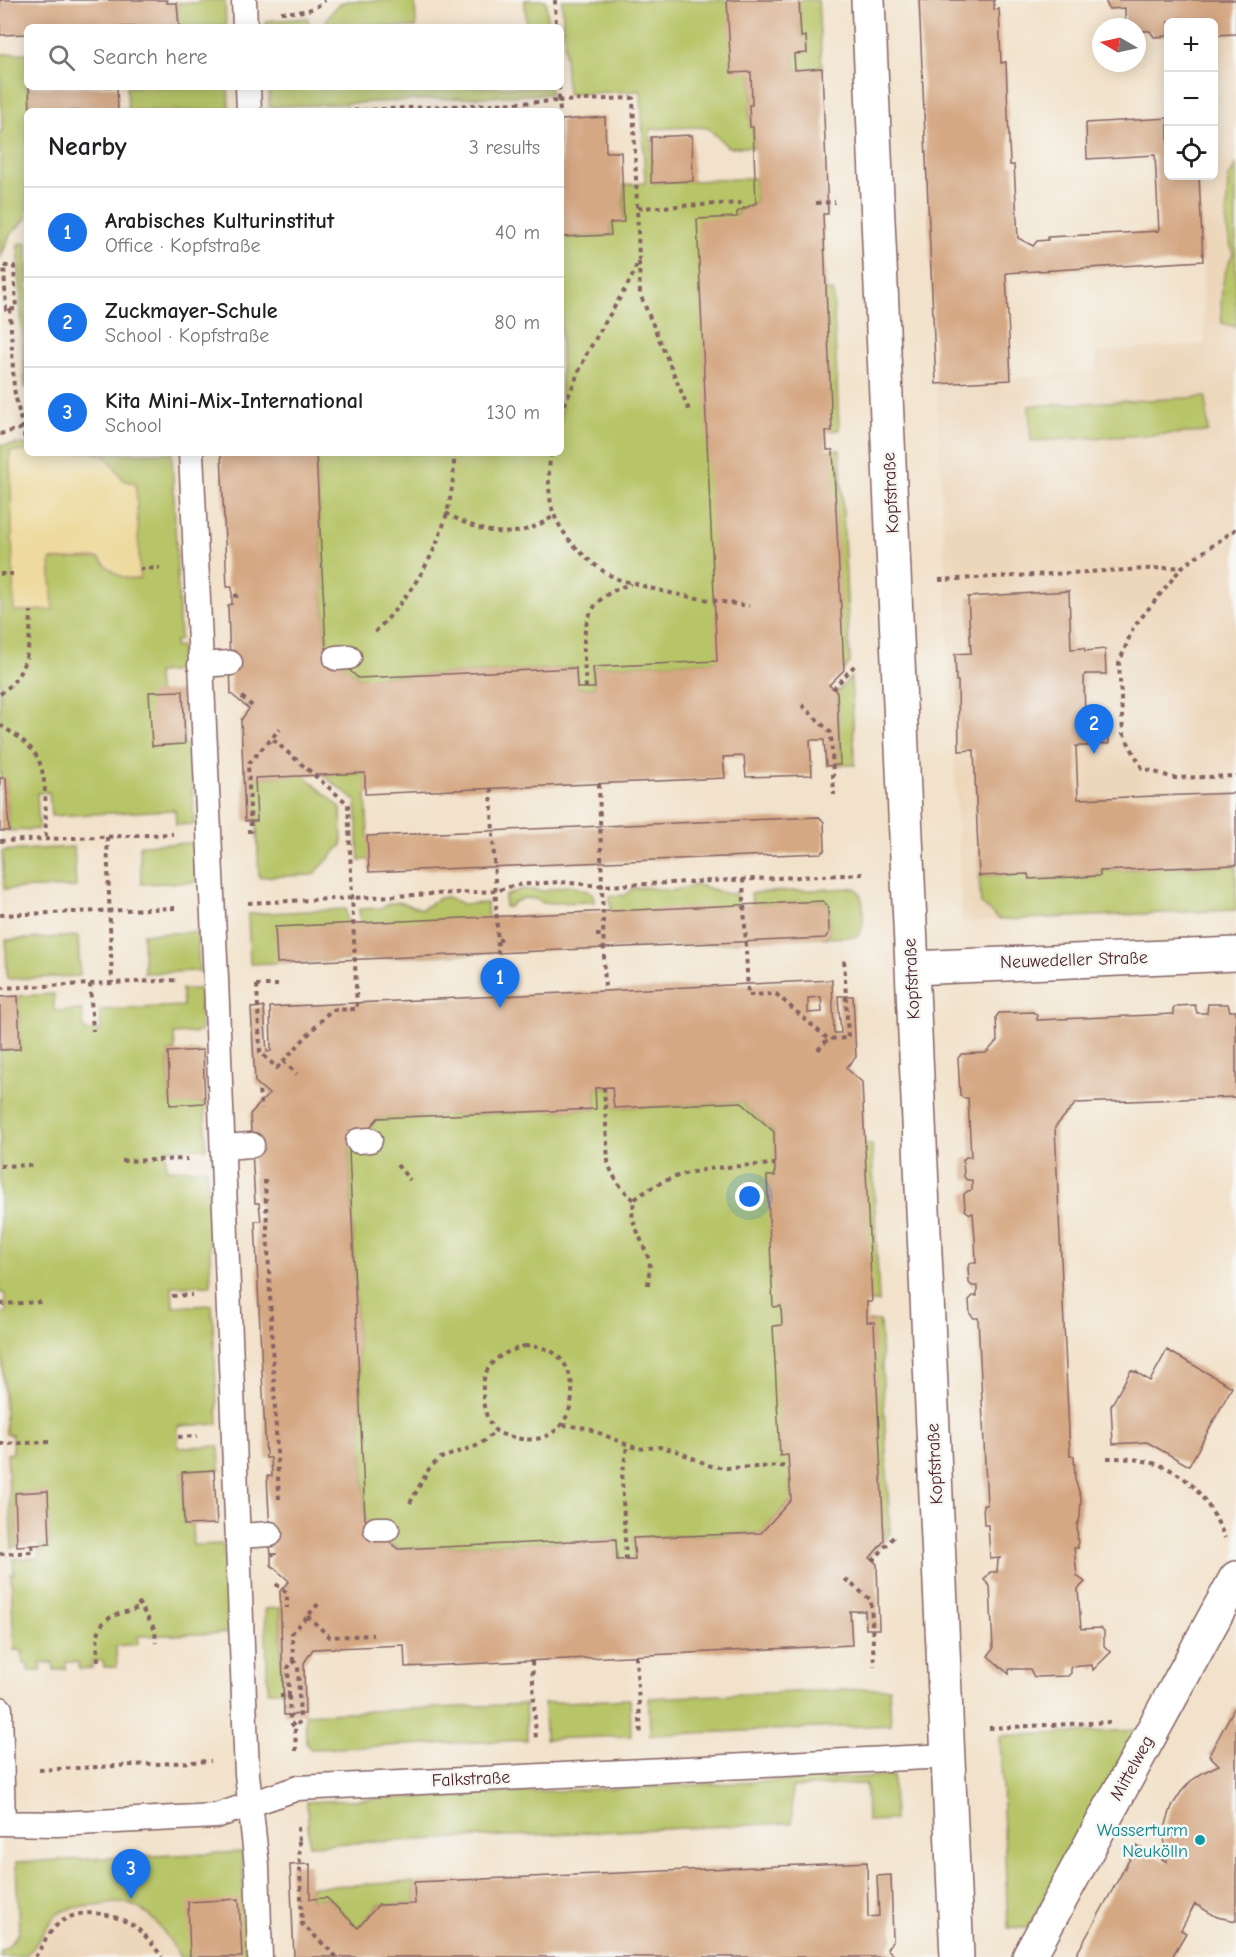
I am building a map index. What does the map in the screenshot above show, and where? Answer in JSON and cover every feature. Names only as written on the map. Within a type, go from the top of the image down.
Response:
[{"type":"street","name":"Kopfstraße","points":[[868,0],[957,1957]]},
{"type":"street","name":"Neuwedeller Straße","points":[[912,968],[1236,954]]},
{"type":"street","name":"Mittelweg","points":[[1029,1957],[1236,1578]]},
{"type":"lane","points":[[248,90],[249,108]]},
{"type":"lane","points":[[191,456],[223,1147],[246,1762],[257,1866],[260,1957]]},
{"type":"lane","points":[[200,664],[230,663]]},
{"type":"lane","points":[[223,1147],[252,1145]]},
{"type":"lane","points":[[238,1536],[270,1534]]},
{"type":"lane","points":[[0,1709],[2,1823]]},
{"type":"lane","name":"Falkstraße","points":[[2,1823],[57,1824],[216,1816],[298,1788],[948,1756]]},
{"type":"path","points":[[244,14],[308,11],[325,0]]},
{"type":"path","points":[[555,0],[556,24]]},
{"type":"path","points":[[559,90],[560,108]]},
{"type":"path","points":[[414,108],[633,98],[640,294],[689,410]]},
{"type":"path","points":[[816,203],[835,202]]},
{"type":"path","points":[[638,208],[741,203],[744,208]]},
{"type":"path","points":[[564,405],[587,353],[631,279],[639,260]]},
{"type":"path","points":[[4,266],[14,266],[18,287],[16,309],[6,310],[3,290],[4,266]]},
{"type":"path","points":[[10,309],[14,389],[24,424]]},
{"type":"path","points":[[0,434],[24,428]]},
{"type":"path","points":[[343,658],[386,620],[428,564],[447,513],[453,481],[454,456]]},
{"type":"path","points":[[551,456],[549,482],[552,509],[567,535],[597,566],[616,578],[634,583],[689,596],[749,606]]},
{"type":"path","points":[[447,513],[481,530],[502,533],[521,532],[540,526],[555,514]]},
{"type":"path","points":[[1236,529],[1182,567],[1132,628],[1119,663],[1123,733],[1142,768],[1174,778],[1236,776]]},
{"type":"path","points":[[939,580],[1182,567]]},
{"type":"path","points":[[0,574],[13,574]]},
{"type":"path","points":[[586,688],[583,638],[586,620],[591,610],[610,592],[634,583]]},
{"type":"path","points":[[0,694],[11,687],[27,658],[30,644],[31,611]]},
{"type":"path","points":[[833,689],[856,664]]},
{"type":"path","points":[[242,697],[252,706]]},
{"type":"path","points":[[802,705],[831,733],[834,795]]},
{"type":"path","points":[[0,725],[21,739],[38,758],[42,770],[46,839]]},
{"type":"path","points":[[251,821],[248,764],[280,729]]},
{"type":"path","points":[[257,986],[260,1052],[277,1068],[331,1010],[357,1009],[348,804],[271,738]]},
{"type":"path","points":[[598,784],[605,991]]},
{"type":"path","points":[[491,788],[500,996]]},
{"type":"path","points":[[0,841],[176,834]]},
{"type":"path","points":[[106,837],[112,983]]},
{"type":"path","points":[[261,902],[496,891],[515,885],[560,882],[602,886],[866,874]]},
{"type":"path","points":[[743,879],[748,995],[776,994],[828,1039],[848,1038],[844,958]]},
{"type":"path","points":[[0,915],[179,907]]},
{"type":"path","points":[[596,935],[604,934]]},
{"type":"path","points":[[498,940],[507,939]]},
{"type":"path","points":[[0,988],[182,980]]},
{"type":"path","points":[[90,984],[93,1031]]},
{"type":"path","points":[[818,1050],[828,1039]]},
{"type":"path","points":[[283,1062],[297,1074]]},
{"type":"path","points":[[604,1087],[608,1162],[611,1174],[620,1188],[634,1200]]},
{"type":"path","points":[[123,1161],[166,1160]]},
{"type":"path","points":[[648,1285],[650,1262],[632,1218],[634,1200],[648,1189],[712,1167],[775,1164]]},
{"type":"path","points":[[0,1166],[34,1165]]},
{"type":"path","points":[[0,1304],[42,1302]]},
{"type":"path","points":[[525,1346],[544,1348],[557,1356],[567,1370],[571,1383],[572,1403],[563,1425],[548,1435],[534,1439],[513,1437],[496,1431],[487,1415],[483,1401],[484,1373],[494,1361],[509,1351],[525,1346]]},
{"type":"path","points":[[563,1425],[587,1428],[638,1449],[659,1447],[674,1450],[711,1466],[726,1468],[789,1466]]},
{"type":"path","points":[[382,1529],[405,1510],[430,1467],[441,1458],[479,1445],[496,1431]]},
{"type":"path","points":[[0,1444],[49,1442]]},
{"type":"path","points":[[626,1560],[622,1478],[627,1446]]},
{"type":"path","points":[[1107,1458],[1143,1459],[1170,1468],[1185,1479],[1207,1505],[1227,1545]]},
{"type":"path","points":[[873,1561],[895,1534]]},
{"type":"path","points":[[0,1554],[33,1552],[32,1545]]},
{"type":"path","points":[[271,1579],[287,1593],[287,1608]]},
{"type":"path","points":[[845,1579],[871,1600],[874,1666]]},
{"type":"path","points":[[300,1720],[298,1667],[293,1660],[292,1634],[321,1601]]},
{"type":"path","points":[[138,1602],[153,1625],[156,1643]]},
{"type":"path","points":[[98,1661],[99,1626],[109,1618],[140,1608]]},
{"type":"path","points":[[307,1616],[330,1636],[373,1635]]},
{"type":"path","points":[[636,1656],[641,1735]]},
{"type":"path","points":[[293,1660],[288,1668],[286,1696],[290,1721],[295,1728]]},
{"type":"path","points":[[532,1661],[536,1739]]},
{"type":"path","points":[[989,1728],[1142,1720],[1154,1727]]},
{"type":"path","points":[[2,1773],[217,1760],[246,1762]]},
{"type":"path","points":[[300,1864],[302,1924],[338,1957]]},
{"type":"path","points":[[35,1957],[56,1925],[71,1915],[94,1913],[117,1917],[135,1927],[152,1943],[162,1957]]},
{"type":"shaded area","points":[[1191,0],[1236,0],[1236,910],[962,922],[936,384],[1095,372],[1096,352],[1205,344],[1199,180],[1218,180],[1218,18],[1192,18]]},
{"type":"shaded area","points":[[242,1852],[246,1957],[0,1957],[0,1950],[6,1949],[19,1932],[16,1862]]},
{"type":"green space","points":[[199,0],[225,0],[226,24],[179,24],[177,3],[199,3]]},
{"type":"green space","points":[[415,0],[416,24],[326,24],[332,11],[346,1]]},
{"type":"green space","points":[[525,0],[546,0],[548,24],[526,24]]},
{"type":"green space","points":[[562,0],[727,0],[751,72],[752,105],[749,106],[754,147],[728,147],[708,128],[650,129],[652,183],[755,178],[756,203],[737,212],[721,661],[593,667],[595,688],[577,688],[576,668],[358,678],[326,648],[316,456],[564,456],[564,237],[611,235],[610,223],[624,221],[624,185],[645,183],[641,91],[567,94]]},
{"type":"green space","points":[[799,0],[818,0],[822,68],[795,70],[794,54],[806,36],[801,37]]},
{"type":"green space","points":[[308,18],[309,24],[266,24],[266,21]]},
{"type":"green space","points":[[24,53],[24,90],[29,90],[30,108],[24,108],[24,221],[10,235],[0,259],[0,131],[2,131],[0,54]]},
{"type":"green space","points":[[127,90],[228,90],[228,108],[128,108]]},
{"type":"green space","points":[[269,90],[550,90],[551,94],[269,107]]},
{"type":"green space","points":[[1236,165],[1236,327],[1222,323],[1221,305],[1222,287],[1233,254],[1226,226],[1228,179]]},
{"type":"green space","points":[[24,243],[24,367],[18,244]]},
{"type":"green space","points":[[821,291],[833,291],[839,430],[827,431]]},
{"type":"green space","points":[[1206,397],[1208,432],[1031,441],[1029,406]]},
{"type":"green space","points":[[24,444],[24,456],[172,456],[180,640],[175,641],[175,647],[181,646],[182,671],[157,673],[158,692],[153,746],[190,744],[194,824],[176,825],[175,810],[51,816],[49,792],[37,793],[39,829],[9,831],[6,779],[0,778],[0,445]]},
{"type":"green space","points":[[828,450],[840,450],[850,663],[838,676]]},
{"type":"green space","points":[[851,677],[855,765],[840,765],[837,692]]},
{"type":"green space","points":[[365,773],[368,836],[399,859],[359,860],[356,801],[323,775]]},
{"type":"green space","points":[[304,775],[341,808],[342,845],[313,875],[259,877],[255,778]]},
{"type":"green space","points":[[194,843],[196,882],[141,884],[140,845]]},
{"type":"green space","points":[[74,847],[76,887],[4,889],[2,851]]},
{"type":"green space","points":[[1236,865],[1236,910],[1000,920],[981,904],[979,876],[1028,874],[1029,879],[1100,876],[1100,871]]},
{"type":"green space","points":[[569,885],[593,893],[594,902],[543,903],[535,899],[524,898],[505,907],[505,896],[522,889],[545,891]]},
{"type":"green space","points":[[696,885],[737,894],[739,942],[613,948],[610,896],[625,895],[632,889],[644,887],[671,891]]},
{"type":"green space","points":[[857,889],[860,893],[863,912],[861,931],[854,937],[822,938],[827,937],[829,933],[828,906],[823,901],[752,905],[751,893]]},
{"type":"green space","points":[[447,897],[463,904],[487,903],[490,953],[362,959],[359,909],[382,908],[399,902],[422,909],[439,898]]},
{"type":"green space","points":[[346,909],[349,960],[250,964],[248,914]]},
{"type":"green space","points":[[197,932],[199,971],[144,973],[143,934]]},
{"type":"green space","points":[[78,936],[80,976],[7,979],[6,940]]},
{"type":"green space","points":[[182,989],[200,989],[201,1032],[174,1034],[175,1051],[168,1052],[170,1104],[205,1103],[206,1148],[166,1149],[166,1169],[207,1169],[211,1285],[172,1286],[173,1307],[212,1305],[218,1424],[178,1426],[178,1447],[219,1446],[220,1470],[182,1472],[184,1524],[192,1525],[193,1545],[223,1544],[228,1633],[138,1636],[138,1644],[116,1646],[117,1667],[104,1667],[103,1661],[92,1661],[92,1668],[79,1669],[78,1662],[66,1662],[66,1669],[54,1670],[53,1663],[41,1663],[41,1671],[28,1671],[28,1664],[23,1664],[22,1650],[14,1650],[11,1574],[14,1574],[13,1559],[39,1558],[39,1545],[50,1544],[47,1492],[15,1493],[17,1546],[12,1548],[7,1454],[13,1453],[12,1435],[6,1434],[0,1314],[6,1313],[5,1294],[0,1293],[0,1050],[20,1049],[18,996],[54,994],[54,1011],[82,1010],[84,1031],[101,1031],[100,1010],[183,1006]]},
{"type":"green space","points":[[612,1087],[614,1108],[741,1102],[774,1132],[791,1500],[761,1533],[633,1538],[635,1559],[617,1560],[616,1539],[398,1549],[365,1519],[349,1151],[378,1118],[596,1109],[595,1088]]},
{"type":"green space","points":[[859,1144],[872,1144],[879,1302],[867,1302]]},
{"type":"green space","points":[[880,1321],[890,1533],[870,1558],[867,1322]]},
{"type":"green space","points":[[280,1608],[283,1691],[268,1691],[265,1609]]},
{"type":"green space","points":[[889,1688],[891,1725],[650,1735],[649,1698]]},
{"type":"green space","points":[[630,1699],[631,1736],[545,1739],[544,1703]]},
{"type":"green space","points":[[525,1704],[527,1740],[311,1749],[306,1744],[305,1714]]},
{"type":"green space","points":[[1137,1730],[1028,1928],[1008,1928],[1000,1736]]},
{"type":"green space","points":[[893,1776],[894,1820],[867,1821],[866,1784],[792,1787],[792,1823],[309,1845],[307,1802]]},
{"type":"green space","points":[[242,1852],[246,1957],[180,1957],[149,1915],[131,1905],[118,1903],[75,1907],[62,1911],[53,1918],[28,1953],[23,1956],[0,1957],[0,1950],[6,1949],[19,1932],[16,1862]]},
{"type":"green space","points":[[414,1882],[415,1904],[378,1905],[358,1928],[327,1898],[310,1899],[310,1887]]},
{"type":"sand","points":[[10,451],[24,451],[24,456],[102,456],[108,458],[124,481],[136,483],[140,579],[117,574],[99,558],[50,560],[53,610],[14,611]]},
{"type":"building","points":[[0,0],[167,0],[167,3],[177,3],[179,24],[24,24],[24,34],[0,35]]},
{"type":"building","points":[[727,0],[799,0],[801,37],[806,36],[807,53],[794,54],[795,70],[822,68],[828,214],[823,214],[832,431],[826,431],[827,450],[833,450],[844,670],[829,685],[837,692],[840,765],[826,766],[824,740],[810,740],[812,775],[746,777],[744,756],[723,757],[725,778],[365,794],[365,773],[255,778],[257,821],[245,821],[241,720],[249,709],[231,694],[228,605],[232,604],[232,587],[227,587],[221,456],[316,456],[326,648],[358,678],[576,668],[577,688],[595,688],[593,667],[717,661],[697,219],[737,217],[737,212],[756,203],[753,127],[750,127],[749,105],[752,105],[751,72],[731,73]]},
{"type":"building","points":[[919,0],[994,0],[994,10],[999,9],[1001,63],[1006,62],[1010,165],[1014,165],[1018,238],[1033,246],[1037,241],[1048,240],[1048,237],[1159,231],[1155,155],[1087,159],[1086,123],[1164,118],[1164,180],[1199,180],[1203,261],[1006,273],[1011,380],[936,384]]},
{"type":"building","points":[[1105,0],[1236,0],[1236,34],[1218,35],[1218,18],[1164,18],[1164,36],[1154,37],[1150,31],[1146,31],[1146,18],[1125,18],[1125,8],[1109,9]]},
{"type":"building","points":[[29,90],[117,90],[118,108],[30,108]]},
{"type":"building","points":[[605,117],[606,152],[621,152],[624,222],[610,223],[611,235],[564,237],[564,120]]},
{"type":"building","points":[[692,135],[693,181],[651,183],[651,137]]},
{"type":"building","points":[[1069,591],[1071,649],[1084,648],[1085,651],[1105,649],[1106,674],[1085,674],[1084,677],[1085,719],[1088,719],[1087,721],[1108,719],[1109,744],[1089,743],[1088,746],[1076,746],[1078,799],[1236,793],[1236,865],[1100,871],[1100,876],[1029,879],[1028,874],[979,876],[974,750],[959,751],[958,681],[956,681],[955,654],[971,653],[968,597]]},
{"type":"building","points":[[183,691],[185,744],[152,746],[149,692]]},
{"type":"building","points":[[0,778],[6,778],[9,831],[0,831]]},
{"type":"building","points":[[819,817],[824,822],[825,848],[821,853],[369,872],[367,836]]},
{"type":"building","points":[[823,901],[828,906],[829,933],[825,938],[277,963],[275,927]]},
{"type":"building","points":[[832,980],[834,1033],[841,1033],[838,996],[853,996],[856,1057],[846,1068],[862,1082],[872,1302],[867,1302],[867,1322],[874,1322],[884,1541],[870,1558],[877,1564],[879,1629],[866,1629],[865,1611],[850,1611],[852,1645],[405,1667],[404,1645],[313,1649],[304,1663],[305,1714],[284,1715],[280,1591],[289,1581],[271,1565],[271,1556],[277,1554],[271,1554],[270,1546],[277,1544],[270,1544],[267,1476],[272,1476],[271,1458],[266,1458],[255,1221],[261,1221],[259,1203],[255,1203],[250,1114],[269,1094],[255,1082],[251,1008],[264,1007],[267,1052],[271,1051],[270,1007]],"holes":[[[821,997],[822,1012],[808,1013],[808,998]],[[612,1087],[614,1108],[741,1102],[774,1132],[775,1176],[767,1176],[773,1307],[781,1306],[782,1325],[773,1326],[780,1456],[788,1455],[791,1500],[761,1533],[633,1538],[635,1559],[617,1560],[616,1539],[398,1549],[365,1519],[349,1151],[378,1118],[596,1109],[595,1088]]]},
{"type":"building","points":[[18,996],[20,1049],[0,1050],[0,997]]},
{"type":"building","points":[[1208,1004],[1228,1004],[1230,1011],[1236,1011],[1236,1097],[1076,1103],[1055,1127],[1070,1456],[1074,1456],[1075,1479],[1081,1498],[1080,1518],[1077,1525],[1078,1548],[1074,1548],[1077,1576],[1085,1582],[1078,1589],[1081,1629],[1101,1628],[1104,1631],[1104,1646],[1111,1652],[1093,1670],[1092,1665],[1071,1667],[1071,1673],[1068,1676],[1034,1677],[1030,1669],[1009,1669],[1009,1674],[988,1656],[993,1649],[990,1586],[984,1580],[990,1572],[997,1572],[1000,1558],[990,1559],[988,1525],[984,1525],[983,1505],[987,1505],[978,1318],[970,1314],[969,1300],[977,1296],[977,1286],[969,1283],[968,1267],[971,1263],[976,1263],[975,1239],[973,1213],[970,1214],[965,1210],[964,1194],[972,1190],[972,1180],[964,1177],[963,1160],[971,1157],[968,1098],[960,1095],[958,1058],[962,1054],[986,1053],[997,1041],[996,1017],[999,1013],[1033,1012],[1037,1015],[1037,1020],[1174,1014],[1173,1009],[1177,1006],[1195,1005],[1197,1013],[1207,1013]]},
{"type":"building","points":[[203,1050],[205,1103],[170,1105],[168,1052]]},
{"type":"building","points":[[1167,1350],[1232,1387],[1189,1466],[1147,1442],[1113,1444],[1111,1406],[1131,1370],[1150,1381]]},
{"type":"building","points":[[214,1470],[217,1524],[184,1525],[182,1472]]},
{"type":"building","points":[[48,1491],[50,1544],[17,1546],[15,1493]]},
{"type":"building","points":[[1236,1705],[1236,1921],[1217,1917],[1195,1904],[1181,1930],[1186,1933],[1172,1957],[1075,1957],[1137,1846],[1167,1862],[1164,1836],[1172,1806],[1191,1781],[1219,1765],[1209,1755]]},
{"type":"building","points":[[867,1862],[868,1917],[879,1916],[877,1876],[891,1875],[893,1941],[887,1949],[896,1957],[294,1957],[290,1865],[310,1864],[310,1899],[327,1898],[358,1928],[378,1905],[415,1904],[414,1882]]},
{"type":"building","points":[[239,1899],[242,1957],[190,1957],[188,1902]]},
{"type":"place","name":"Zuckmayer-Schule","points":[[1094,754]]},
{"type":"place","name":"Arabisches Kulturinstitut","points":[[500,1008]]},
{"type":"place","name":"Wasserturm Neukölln","points":[[1200,1840]]},
{"type":"place","name":"Kita Mini-Mix-International","points":[[131,1899]]}]
